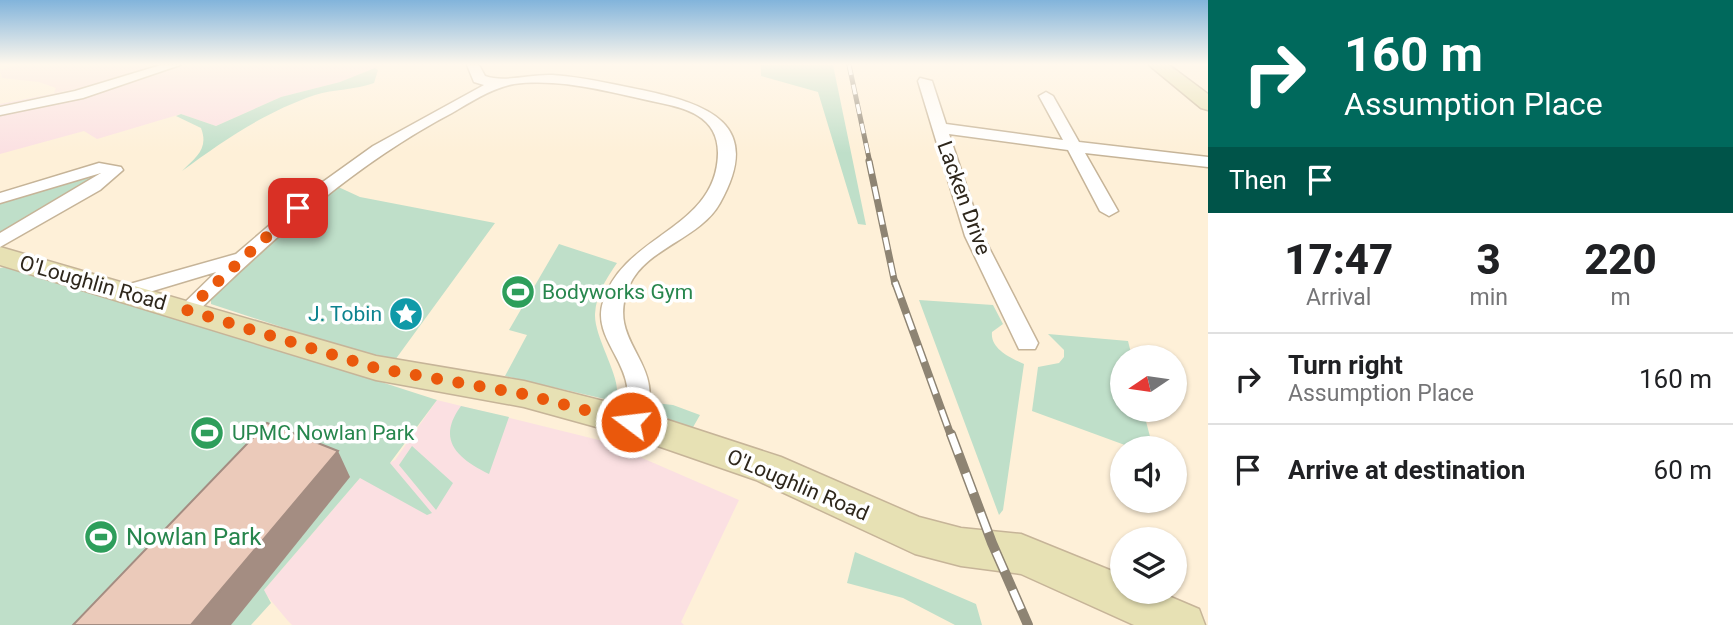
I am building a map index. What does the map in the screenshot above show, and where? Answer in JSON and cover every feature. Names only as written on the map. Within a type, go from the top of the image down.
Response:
[{"type":"street","points":[[0,110],[81,94]]},
{"type":"street","points":[[187,310],[340,173],[411,127],[478,94]]},
{"type":"street","points":[[631,422],[639,387],[617,343],[610,318],[613,300],[621,282],[634,266],[698,220],[721,190],[726,157],[725,131],[700,110],[671,100],[635,94]]},
{"type":"street","name":"Lacken Drive","points":[[929,94],[974,236],[1027,343]]},
{"type":"street","points":[[1046,96],[1071,146],[1110,211]]},
{"type":"street","name":"Lacken Drive","points":[[939,128],[1208,162]]},
{"type":"street","name":"O'Loughlin Road","points":[[0,198],[99,168],[115,170],[94,186],[0,241]]},
{"type":"street","name":"O'Loughlin Road","points":[[0,256],[376,368],[524,394],[631,422],[768,468],[915,535],[961,548],[1020,554],[1060,568],[1183,625]]},
{"type":"street","points":[[126,292],[244,257]]},
{"type":"shaded area","points":[[51,94],[292,94],[216,126],[181,114],[97,139],[84,131],[0,154],[0,104]]},
{"type":"shaded area","points":[[437,400],[603,441],[739,500],[681,622],[684,625],[292,625],[263,591],[360,478],[395,460]]},
{"type":"green space","points":[[319,94],[262,118],[182,171],[200,152],[203,135],[201,128],[176,116],[181,114],[216,126],[281,97]]},
{"type":"green space","points":[[819,94],[839,94],[866,225],[858,224]]},
{"type":"green space","points":[[95,174],[96,176],[0,234],[0,200]]},
{"type":"green space","points":[[334,185],[360,197],[495,223],[395,360],[371,356],[211,304],[211,299]]},
{"type":"green space","points":[[559,244],[617,263],[605,281],[595,314],[599,336],[616,382],[615,398],[609,400],[505,376],[527,335],[509,330]]},
{"type":"green space","name":"UPMC Nowlan Park","points":[[5,267],[201,324],[437,400],[390,463],[432,513],[427,515],[360,478],[264,590],[271,603],[251,625],[0,625],[0,268]]},
{"type":"green space","points":[[919,300],[993,305],[1003,324],[992,332],[994,343],[1002,352],[1024,364],[1003,510],[999,515]]},
{"type":"green space","points":[[1048,334],[1128,341],[1129,345],[1110,345],[1110,422],[1146,422],[1150,436],[1110,436],[1110,440],[1032,411],[1038,367],[1059,363],[1064,357],[1064,350]]},
{"type":"green space","points":[[655,403],[673,405],[700,415],[692,429],[664,417]]},
{"type":"green space","points":[[461,406],[509,417],[489,474],[459,454],[450,438],[450,429]]},
{"type":"green space","points":[[412,446],[453,483],[436,510],[399,465]]},
{"type":"green space","points":[[855,552],[976,604],[982,625],[955,625],[903,598],[847,583]]},
{"type":"building","points":[[267,423],[338,451],[191,625],[73,625]]},
{"type":"railway","points":[[855,94],[870,163]]},
{"type":"railway","points":[[869,161],[895,284]]},
{"type":"railway","points":[[895,282],[951,436]]},
{"type":"railway","points":[[951,434],[992,543],[1028,625]]},
{"type":"place","name":"Bodyworks Gym","points":[[518,292]]},
{"type":"place","name":"J. Tobin","points":[[406,314]]},
{"type":"place","name":"UPMC Nowlan Park","points":[[207,433]]},
{"type":"place","name":"Nowlan Park","points":[[101,537]]},
{"type":"route","points":[[298,208],[187,310],[376,368],[415,377],[524,394],[631,422]]}]
